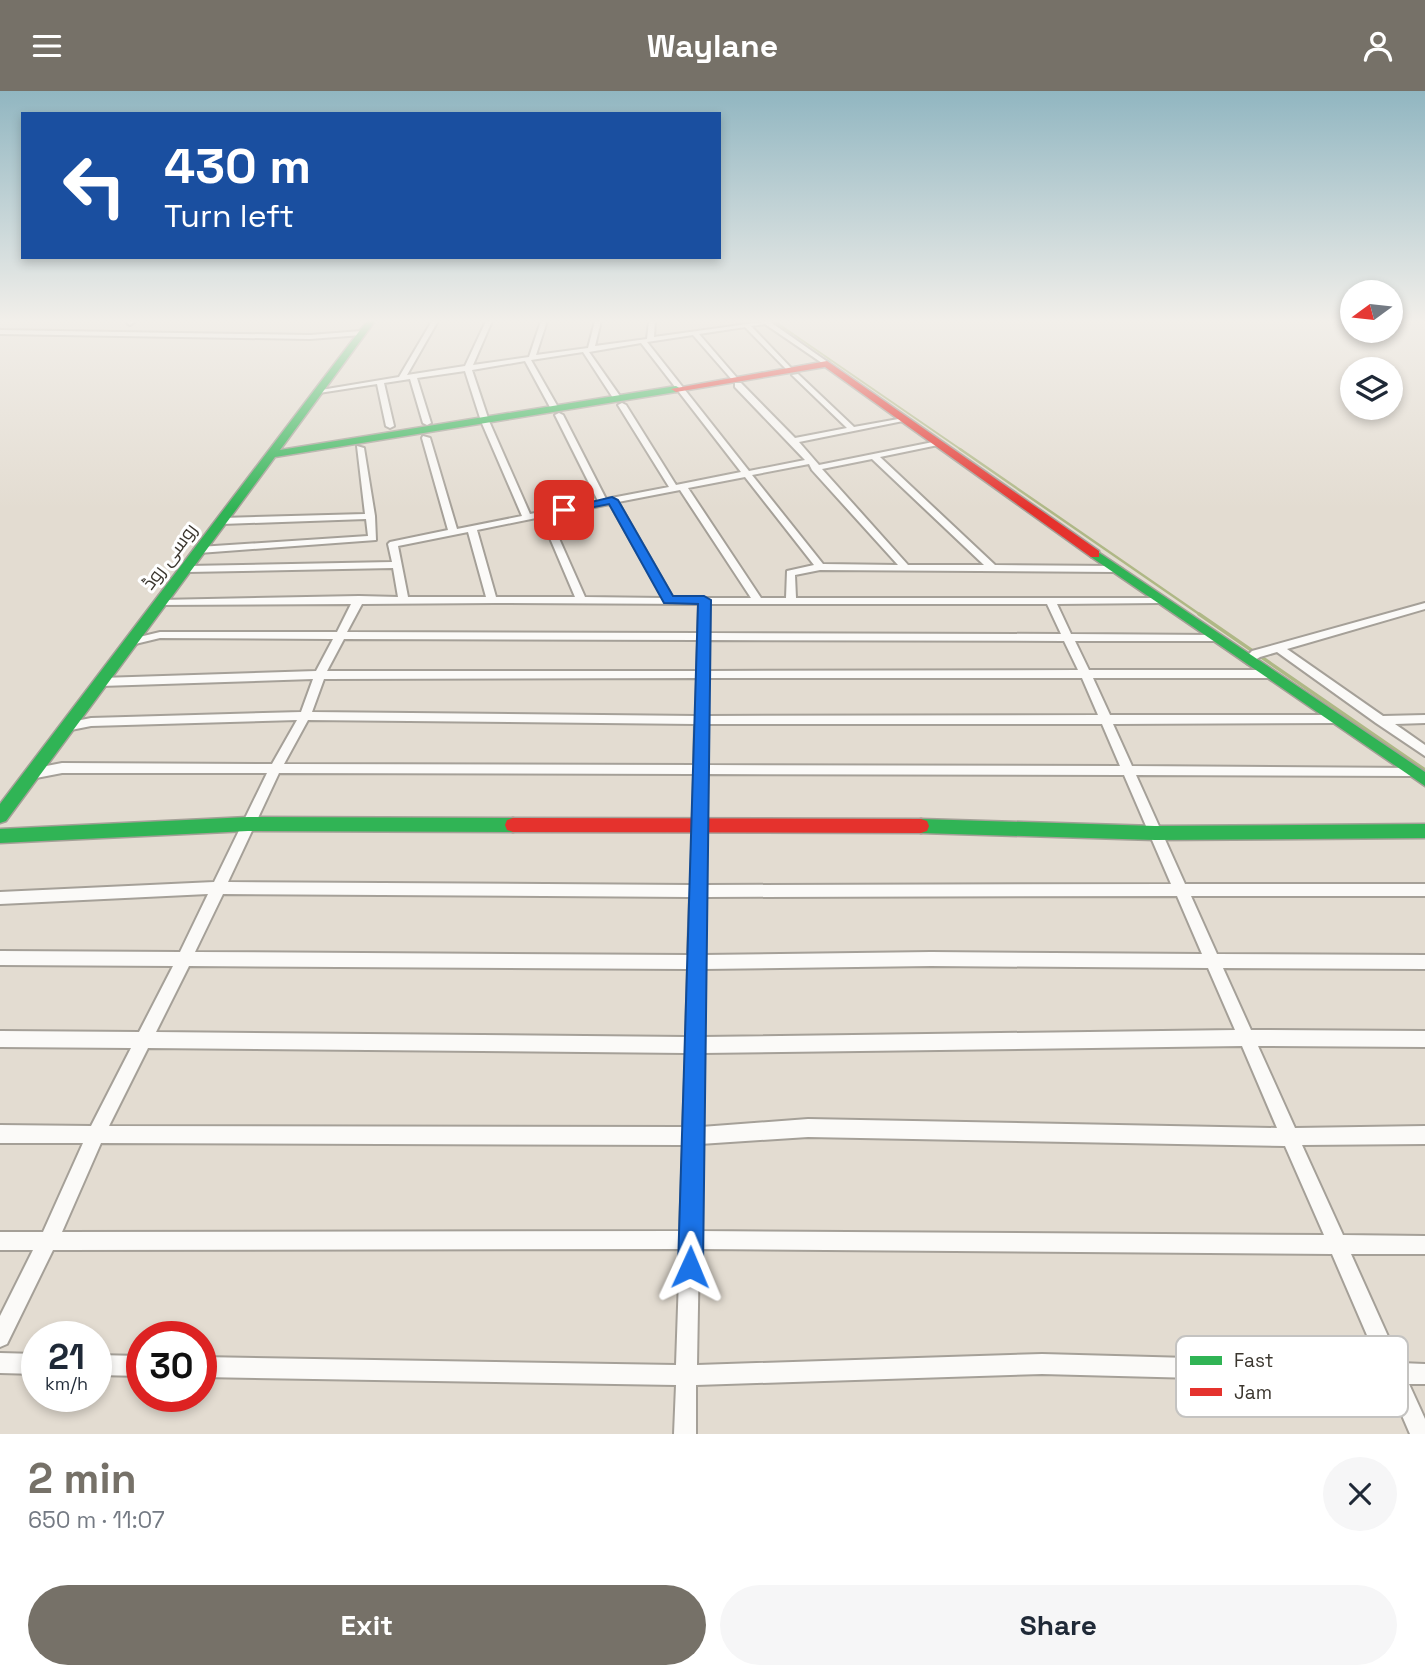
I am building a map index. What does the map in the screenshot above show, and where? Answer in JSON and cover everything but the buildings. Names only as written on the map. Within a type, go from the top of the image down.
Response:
[{"type":"street","name":"روسی روڈ","points":[[0,816],[324,384]]},
{"type":"street","points":[[319,391],[369,384]]},
{"type":"street","points":[[380,384],[390,426]]},
{"type":"street","points":[[416,384],[453,532]]},
{"type":"street","points":[[473,384],[487,424],[527,517]]},
{"type":"street","points":[[542,384],[608,501],[669,600]]},
{"type":"street","points":[[609,384],[757,600]]},
{"type":"street","points":[[675,384],[820,567]]},
{"type":"street","points":[[271,457],[726,384]]},
{"type":"street","points":[[738,384],[793,441],[906,569]]},
{"type":"street","points":[[804,384],[853,430]]},
{"type":"street","points":[[853,384],[1214,638],[1249,658],[1268,674],[1418,775]]},
{"type":"street","points":[[793,441],[904,420]]},
{"type":"street","points":[[271,457],[360,448],[427,430],[487,424]]},
{"type":"street","points":[[403,599],[393,544],[746,474],[874,456],[935,443]]},
{"type":"street","points":[[199,550],[373,538],[360,448]]},
{"type":"street","points":[[874,456],[992,568]]},
{"type":"street","points":[[544,514],[582,601]]},
{"type":"street","points":[[222,520],[371,516]]},
{"type":"street","points":[[472,528],[492,601]]},
{"type":"street","points":[[187,569],[397,565]]},
{"type":"street","points":[[791,600],[790,573],[820,567],[1117,569]]},
{"type":"street","points":[[159,603],[359,599],[1161,600]]},
{"type":"street","points":[[0,1337],[275,769],[305,716],[320,675],[359,599]]},
{"type":"street","points":[[685,1434],[704,600]]},
{"type":"street","points":[[1050,601],[1086,675],[1377,1336]]},
{"type":"street","points":[[1249,658],[1425,606]]},
{"type":"street","points":[[131,642],[160,635],[1214,638]]},
{"type":"street","points":[[1275,649],[1425,751]]},
{"type":"street","points":[[101,682],[320,675],[703,677],[1268,674]]},
{"type":"street","points":[[66,727],[91,722],[305,716],[701,720],[1337,719]]},
{"type":"street","points":[[1380,720],[1425,719]]},
{"type":"street","points":[[31,774],[62,768],[1128,770],[1418,775]]},
{"type":"street","points":[[0,836],[248,824],[969,826],[1155,833],[1425,831]]},
{"type":"street","points":[[0,898],[217,888],[699,891],[1425,890]]},
{"type":"street","points":[[0,958],[695,963],[931,959],[1425,962]]},
{"type":"street","points":[[0,1039],[695,1045],[1245,1038],[1425,1039]]},
{"type":"street","points":[[0,1134],[693,1136],[808,1128],[1289,1137],[1425,1135]]},
{"type":"street","points":[[0,1241],[691,1240],[1425,1245]]},
{"type":"street","points":[[0,1363],[21,1364]]},
{"type":"street","points":[[217,1367],[688,1375],[1042,1364],[1176,1368]]},
{"type":"street","points":[[1408,1406],[1421,1434]]},
{"type":"waterway","points":[[865,384],[963,451]]},
{"type":"waterway","points":[[960,449],[1202,616]]},
{"type":"waterway","points":[[1199,614],[1425,770]]},
{"type":"traffic: fast","points":[[0,816],[324,384]]},
{"type":"traffic: fast","points":[[274,454],[676,389]]},
{"type":"traffic: fast","points":[[1095,554],[1425,780]]},
{"type":"traffic: fast","points":[[0,836],[248,824],[513,825]]},
{"type":"traffic: fast","points":[[921,826],[1155,833],[1425,831]]},
{"type":"traffic: jam","points":[[676,389],[708,384]]},
{"type":"traffic: jam","points":[[855,384],[1095,554]]},
{"type":"traffic: jam","points":[[513,825],[921,826]]},
{"type":"route","points":[[564,510],[612,500],[669,600],[704,600],[690,1267]]}]
